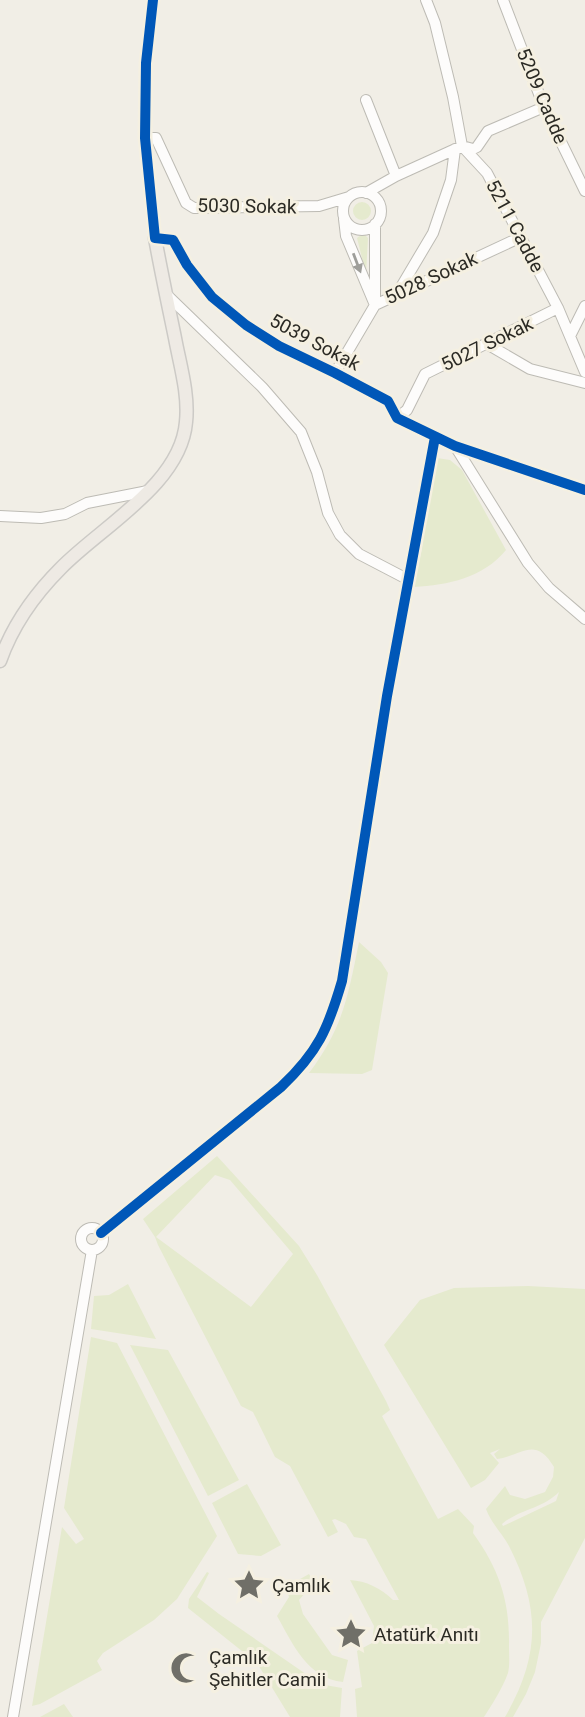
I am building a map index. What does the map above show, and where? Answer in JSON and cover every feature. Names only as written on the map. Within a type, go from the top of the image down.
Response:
[{"type":"main road","points":[[0,661],[28,607],[61,568],[166,472],[183,440],[187,420],[184,384],[155,238]]},
{"type":"street","points":[[153,0],[146,63],[145,138],[155,238]]},
{"type":"street","points":[[398,292],[433,233],[451,180],[458,147],[450,85],[435,23],[426,0]]},
{"type":"street","name":"5209 Cadde","points":[[503,0],[544,107],[585,191]]},
{"type":"street","points":[[366,100],[396,176]]},
{"type":"street","points":[[366,193],[458,147],[477,147],[488,131],[544,107]]},
{"type":"street","name":"5030 Sokak","points":[[145,138],[156,138],[186,203],[194,208],[318,206],[349,197]]},
{"type":"street","name":"5211 Cadde","points":[[458,147],[487,173],[558,308],[585,372]]},
{"type":"street","points":[[344,219],[357,230],[368,229],[380,216],[379,204],[372,195],[354,193],[343,207],[344,219],[346,236],[375,305]]},
{"type":"street","points":[[375,224],[375,305]]},
{"type":"street","name":"5028 Sokak","points":[[335,373],[375,305],[521,237]]},
{"type":"street","name":"5039 Sokak","points":[[155,238],[173,240],[187,265],[212,297],[246,325],[279,346],[388,401],[397,418],[455,446],[585,490]]},
{"type":"street","points":[[165,293],[262,387],[301,432],[317,472],[328,513],[340,535],[359,554],[407,579]]},
{"type":"street","points":[[570,337],[585,306]]},
{"type":"street","name":"5027 Sokak","points":[[397,418],[407,410],[425,374],[558,308]]},
{"type":"street","points":[[487,344],[530,369],[585,383]]},
{"type":"street","points":[[101,1233],[305,1065],[329,1024],[342,981],[407,579],[435,437]]},
{"type":"street","points":[[455,446],[528,563],[549,588],[585,619]]},
{"type":"street","points":[[0,516],[18,519],[65,514],[87,503],[148,491]]},
{"type":"street","points":[[92,1229],[101,1233],[102,1244],[98,1249],[92,1250],[83,1244],[83,1234],[92,1229]]},
{"type":"street","points":[[13,1717],[92,1250]]},
{"type":"green space","points":[[358,202],[366,202],[371,211],[369,218],[358,220],[353,215],[353,207]]},
{"type":"green space","points":[[361,235],[368,238],[366,274],[357,238]]},
{"type":"green space","points":[[437,458],[450,460],[462,470],[506,550],[487,567],[464,578],[414,587],[422,548],[426,486]]},
{"type":"green space","points":[[359,942],[381,962],[388,973],[372,1070],[362,1074],[309,1073],[330,1041],[343,1011]]},
{"type":"green space","points":[[217,1156],[299,1246],[386,1401],[390,1410],[382,1416],[438,1519],[458,1509],[474,1526],[473,1533],[496,1573],[507,1614],[509,1667],[503,1685],[484,1717],[357,1717],[355,1689],[362,1687],[357,1651],[372,1643],[374,1626],[350,1580],[367,1584],[393,1600],[399,1600],[366,1539],[354,1537],[346,1524],[335,1519],[332,1520],[338,1532],[328,1537],[290,1466],[275,1457],[253,1412],[241,1406],[155,1237],[143,1219]],"holes":[[[215,1175],[230,1180],[293,1254],[251,1307],[156,1237]]]},
{"type":"green space","points":[[128,1284],[156,1339],[91,1329],[94,1296],[109,1295]]},
{"type":"green space","points":[[528,1286],[585,1289],[585,1538],[541,1622],[541,1643],[535,1672],[513,1717],[505,1717],[517,1695],[530,1653],[531,1612],[527,1591],[509,1546],[486,1509],[505,1486],[510,1495],[525,1499],[545,1492],[553,1477],[554,1467],[547,1457],[534,1450],[497,1459],[494,1454],[500,1449],[490,1453],[499,1463],[485,1480],[471,1488],[384,1345],[420,1300],[454,1288]],"holes":[[[559,1492],[556,1501],[503,1526],[502,1524]]]},
{"type":"green space","points":[[91,1337],[117,1343],[217,1536],[177,1599],[154,1620],[103,1653],[97,1661],[102,1670],[32,1706],[62,1527],[76,1544],[84,1539],[64,1508]]},
{"type":"green space","points":[[130,1345],[168,1350],[239,1480],[208,1496]]},
{"type":"green space","points":[[247,1484],[281,1545],[261,1556],[238,1554],[212,1503]]},
{"type":"green space","points":[[207,1572],[209,1573],[197,1597],[316,1681],[342,1688],[340,1717],[290,1717],[257,1663],[188,1608],[189,1599]]},
{"type":"green space","points":[[309,1574],[314,1583],[299,1600],[303,1614],[332,1655],[348,1660],[343,1682],[320,1674],[302,1658],[277,1616],[289,1597],[286,1587]]},
{"type":"green space","points":[[64,1704],[73,1717],[40,1717]]},
{"type":"cycle path","points":[[153,0],[146,63],[145,138],[155,238],[173,240],[187,265],[212,297],[246,325],[279,346],[388,401],[397,418],[455,446],[585,490]]},
{"type":"cycle path","points":[[101,1233],[281,1087],[313,1051],[332,1013],[342,981],[387,696],[435,437]]},
{"type":"place","name":"Çamlık","points":[[249,1585]]},
{"type":"place","name":"Atatürk Anıtı","points":[[351,1634]]},
{"type":"place","name":"Çamlık Şehitler Camii","points":[[186,1668]]}]
